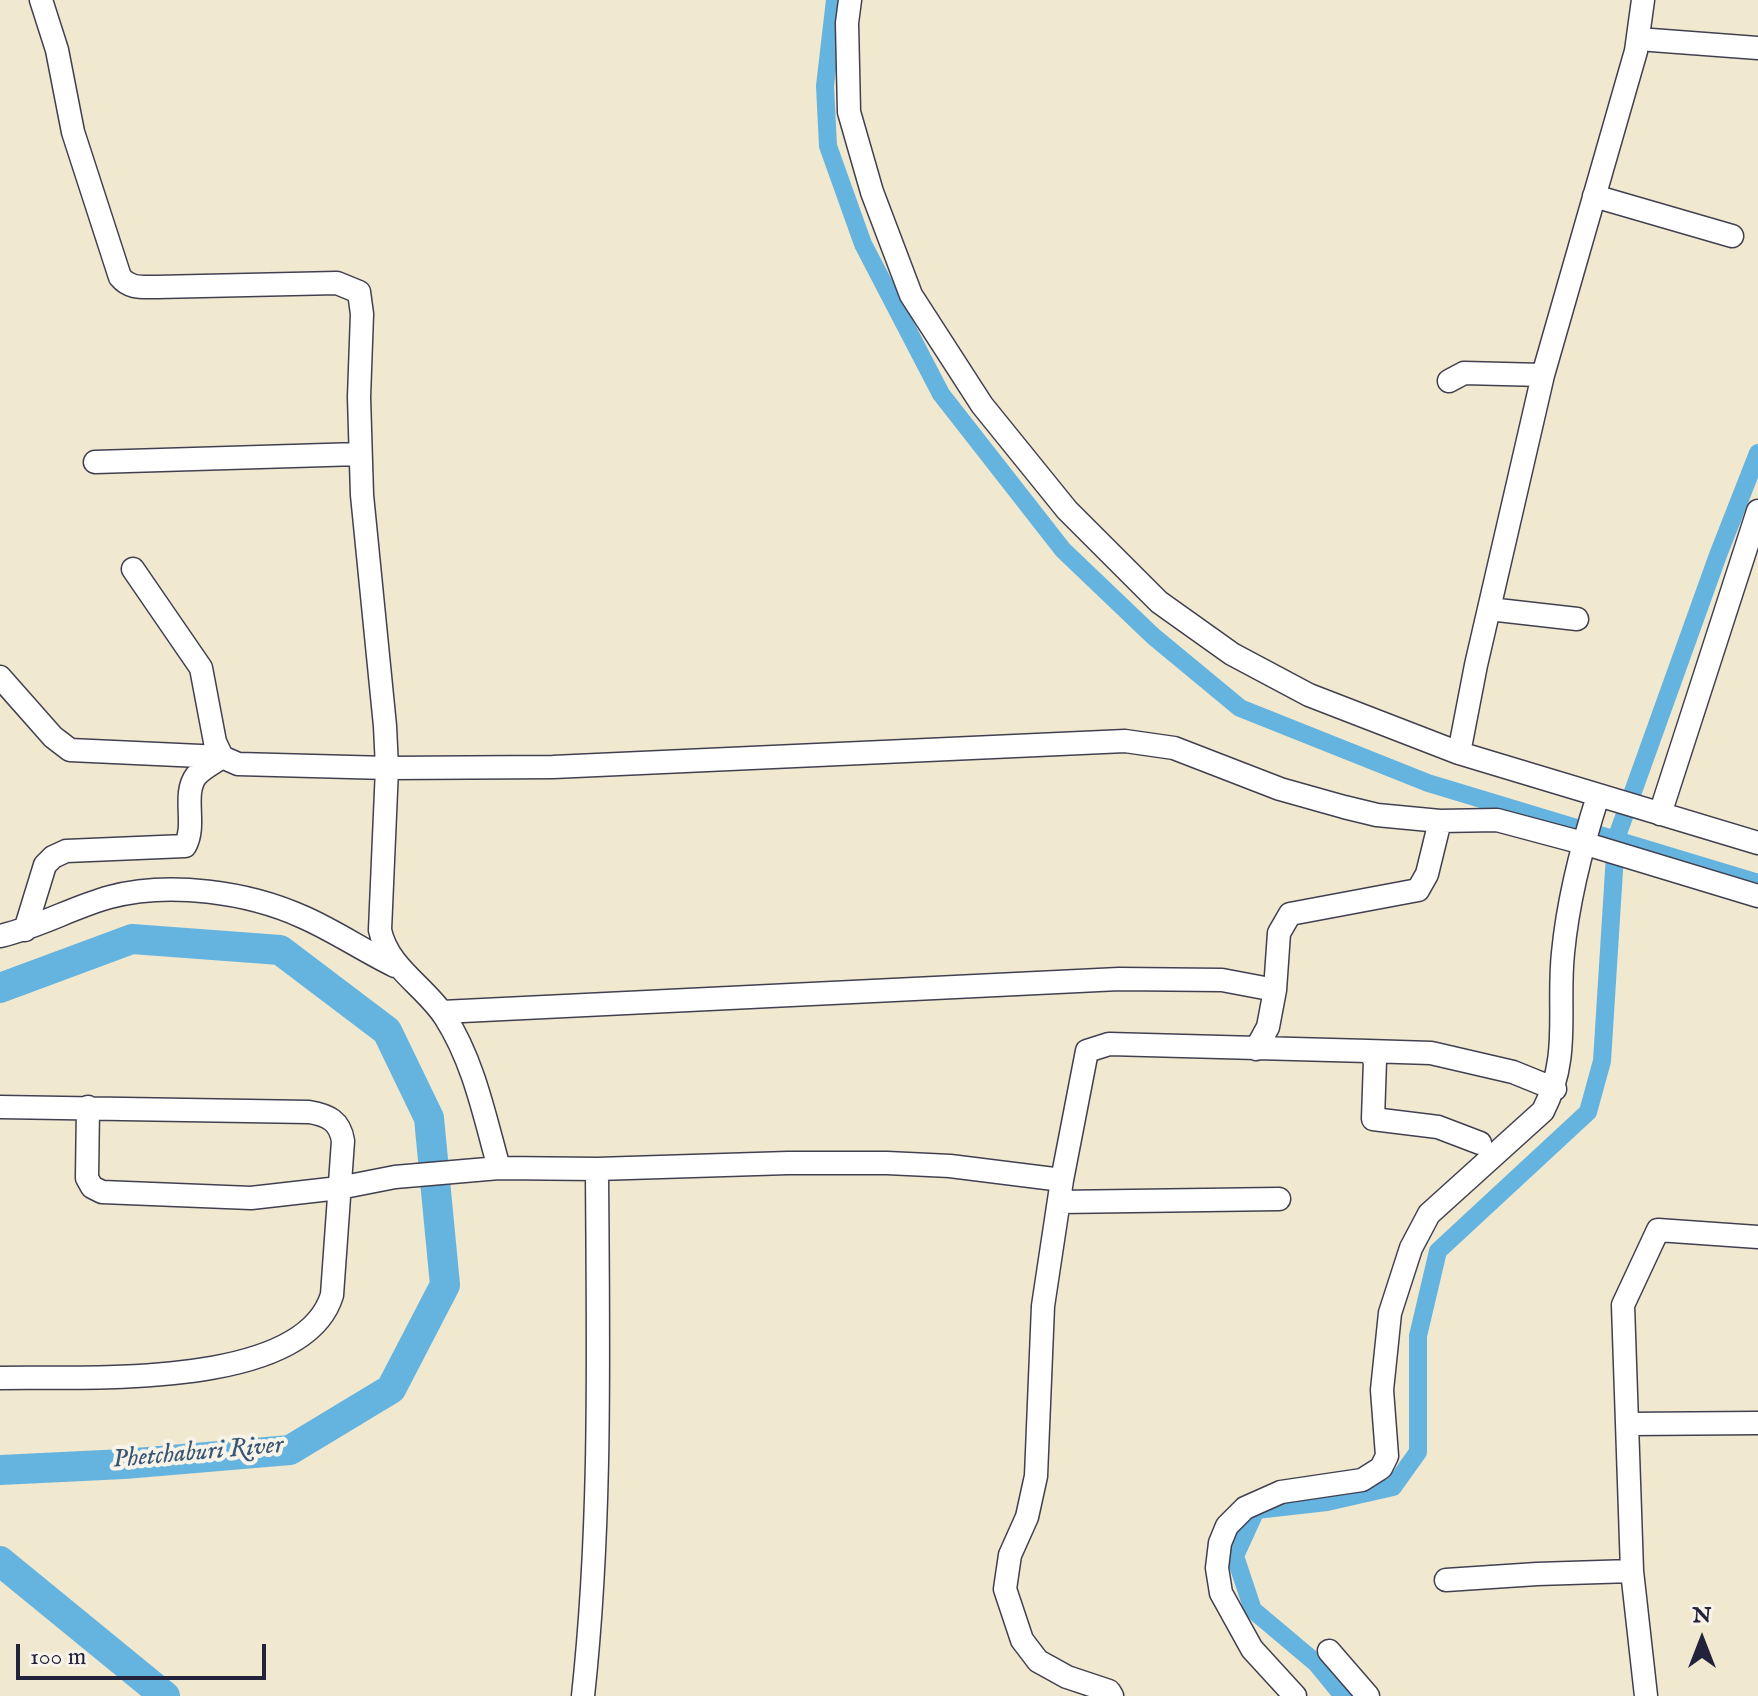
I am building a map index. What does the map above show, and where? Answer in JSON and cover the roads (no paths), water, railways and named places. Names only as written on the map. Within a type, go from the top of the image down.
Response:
[{"type":"street","points":[[41,0],[57,50],[73,132],[120,277],[126,284],[133,287],[337,283],[359,292],[362,314],[359,454],[387,768],[380,930],[388,953],[442,1012],[467,1063],[499,1168]]},
{"type":"street","points":[[850,0],[847,23],[849,112],[872,192],[911,295],[982,405],[1067,510],[1159,602],[1232,654],[1309,695],[1459,753],[1758,843]]},
{"type":"street","points":[[1459,753],[1543,375],[1638,39],[1643,0]]},
{"type":"street","points":[[1638,39],[1758,48]]},
{"type":"street","points":[[1594,196],[1732,236]]},
{"type":"street","points":[[1449,381],[1464,373],[1543,375]]},
{"type":"street","points":[[95,462],[359,454]]},
{"type":"street","points":[[1656,813],[1758,511]]},
{"type":"street","points":[[133,569],[201,668],[215,742],[222,757]]},
{"type":"street","points":[[1489,609],[1577,619]]},
{"type":"street","points":[[0,677],[53,737],[70,750],[222,757],[248,766],[553,767],[1125,741],[1174,748],[1280,789],[1344,807],[1377,815],[1440,821],[1497,820],[1758,896]]},
{"type":"street","points":[[25,930],[45,865],[53,857],[66,851],[185,846],[190,837],[194,779],[222,757]]},
{"type":"street","points":[[1295,1696],[1252,1649],[1221,1593],[1217,1568],[1223,1534],[1245,1508],[1281,1492],[1362,1480],[1381,1468],[1387,1456],[1382,1390],[1390,1313],[1411,1248],[1429,1214],[1543,1111],[1555,1089],[1561,1054],[1563,953],[1605,798]]},
{"type":"street","points":[[1256,1049],[1268,1027],[1275,990],[1279,933],[1290,914],[1418,890],[1427,874],[1440,821]]},
{"type":"street","points":[[0,936],[132,892],[174,889],[207,891],[263,903],[302,916],[401,969]]},
{"type":"street","points":[[442,1012],[1119,979],[1222,980],[1275,990]]},
{"type":"street","points":[[1112,1696],[1109,1691],[1067,1677],[1038,1661],[1022,1640],[1005,1589],[1010,1555],[1027,1517],[1036,1476],[1043,1306],[1087,1051],[1109,1044],[1431,1053],[1513,1072],[1555,1089]]},
{"type":"street","points":[[1368,1051],[1375,1060],[1373,1119],[1438,1127],[1480,1143]]},
{"type":"street","points":[[0,1107],[301,1112],[326,1116],[336,1123],[342,1134],[332,1295],[323,1316],[312,1330],[276,1351],[245,1362],[183,1372],[0,1378]]},
{"type":"street","points":[[88,1107],[87,1178],[92,1187],[102,1192],[251,1198],[339,1188],[395,1177],[499,1168],[887,1163],[950,1166],[1061,1191],[1279,1199]]},
{"type":"street","points":[[583,1696],[594,1587],[599,1391],[597,1169]]},
{"type":"street","points":[[1646,1696],[1632,1571],[1623,1305],[1658,1230],[1758,1237]]},
{"type":"street","points":[[1628,1424],[1758,1423]]},
{"type":"street","points":[[1446,1580],[1632,1571]]},
{"type":"street","points":[[1329,1651],[1368,1696]]},
{"type":"waterway","points":[[835,0],[825,86],[828,146],[863,244],[941,394],[1063,550],[1153,636],[1240,708],[1428,783],[1758,883]]},
{"type":"waterway","points":[[1343,1696],[1316,1663],[1253,1610],[1235,1556],[1256,1510],[1327,1502],[1393,1487],[1418,1452],[1418,1336],[1438,1251],[1588,1112],[1602,1061],[1616,839],[1758,453]]},
{"type":"waterway","name":"Phetchaburi River","points":[[0,988],[132,939],[280,950],[387,1031],[429,1118],[445,1285],[391,1389],[290,1450],[124,1464],[0,1470]]},
{"type":"waterway","name":"Phetchaburi River","points":[[0,1561],[165,1696]]}]
